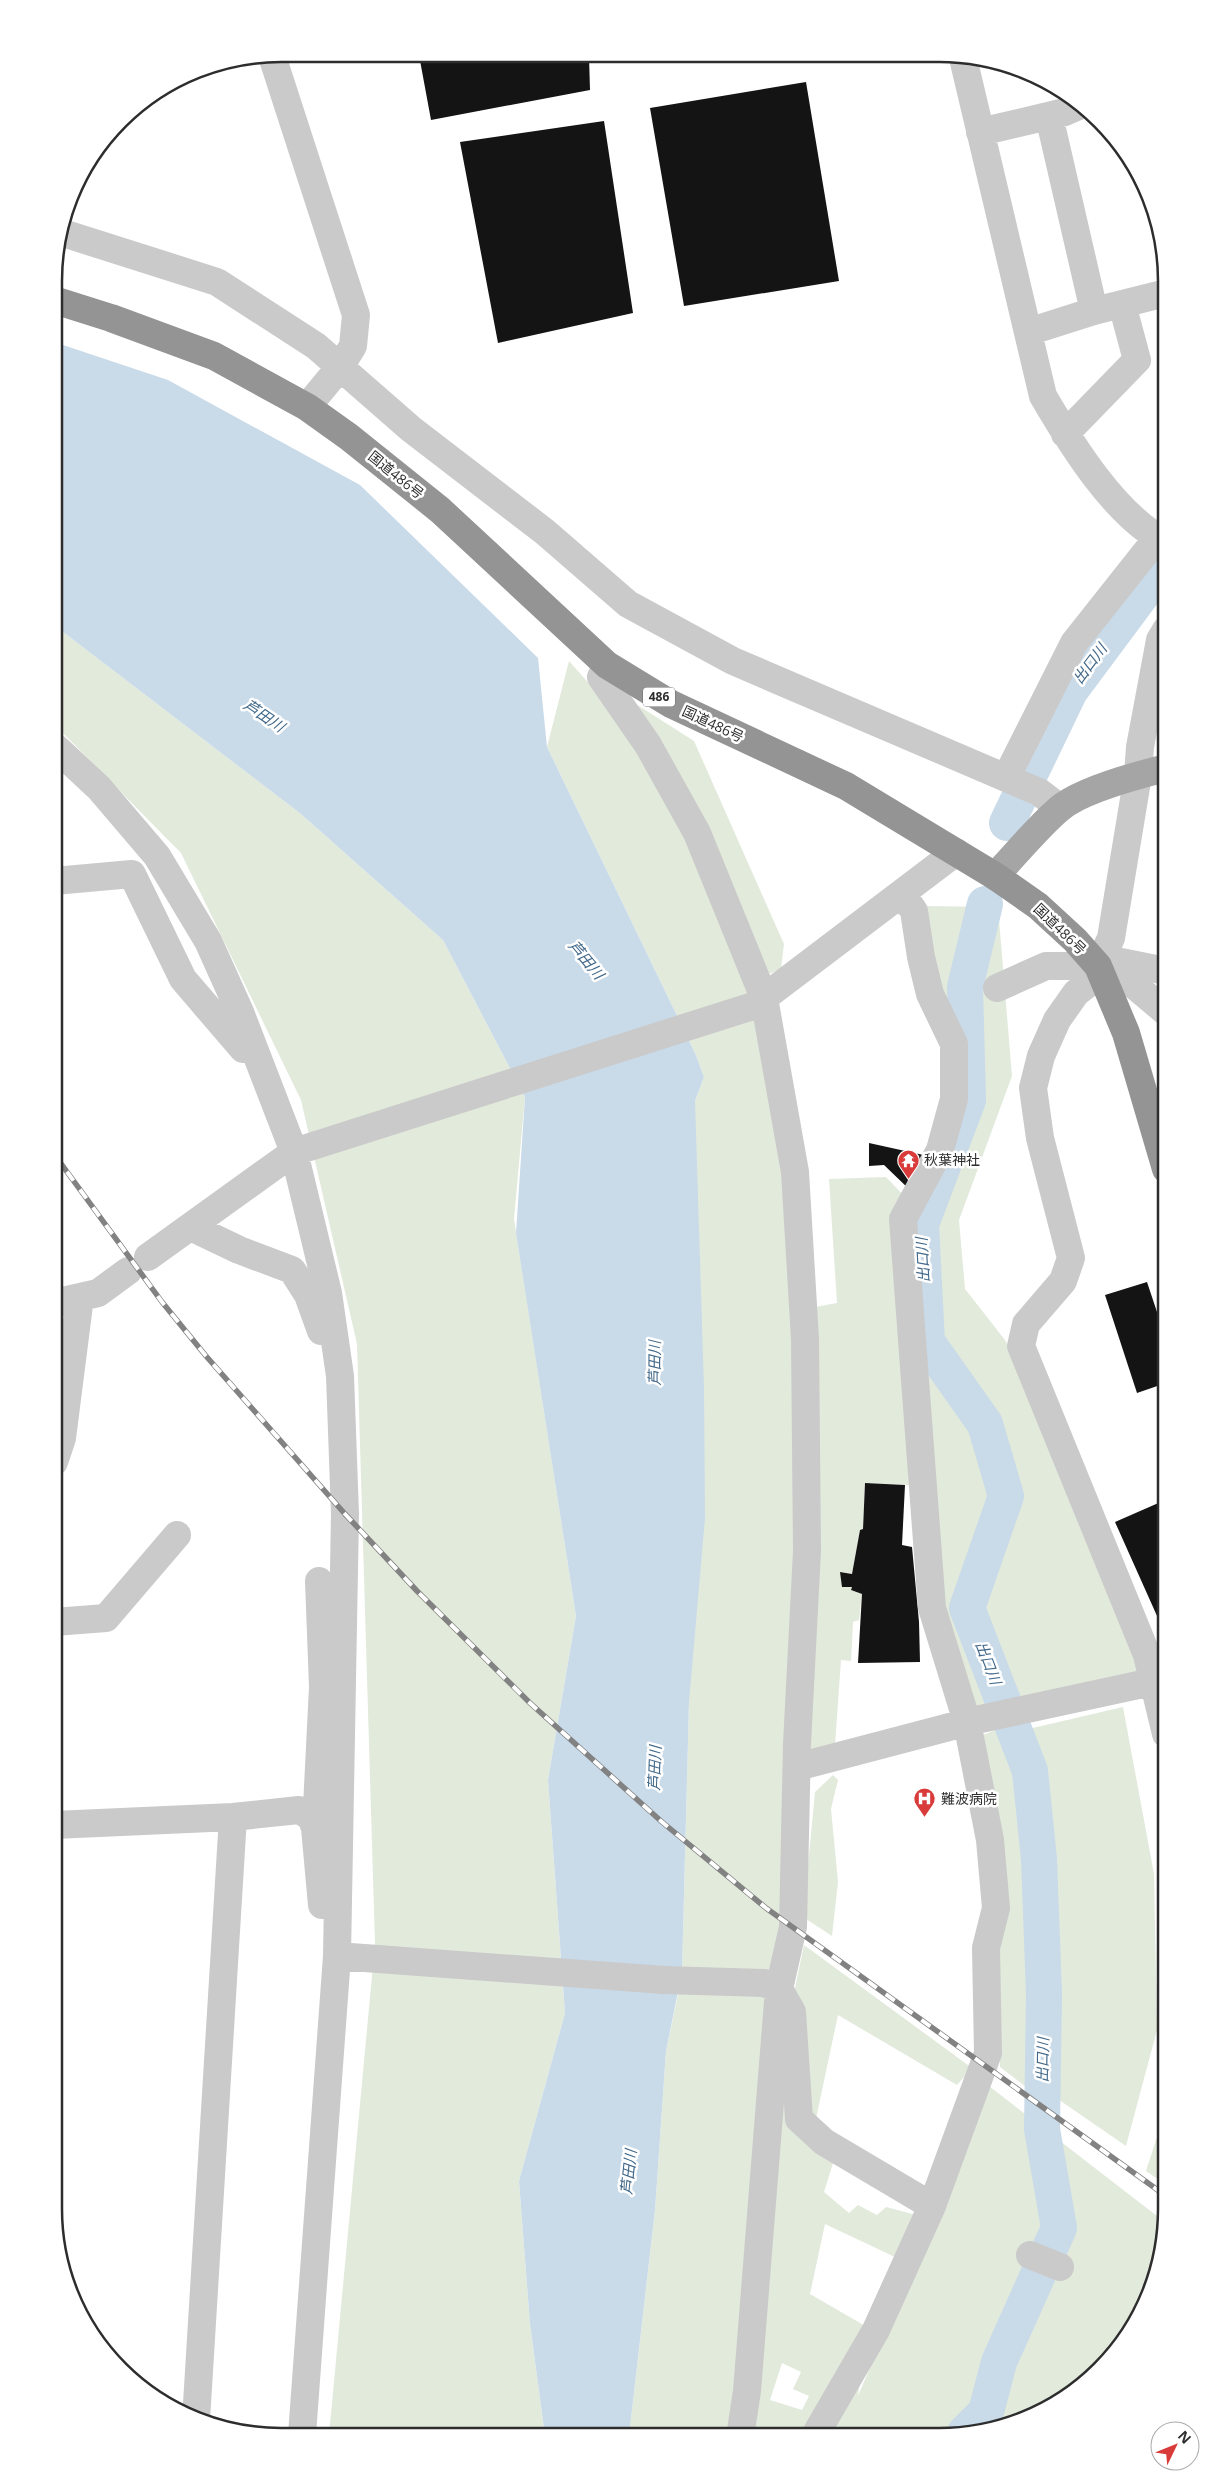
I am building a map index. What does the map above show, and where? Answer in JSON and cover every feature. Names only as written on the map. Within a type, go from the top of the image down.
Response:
[{"type":"highway","name":"国道486号","points":[[62,303],[111,318],[214,356],[306,407],[349,437],[440,510],[607,665],[670,704],[846,786],[995,876],[1038,906],[1075,940],[1098,966],[1126,1033],[1158,1142]]},
{"type":"main road","points":[[995,876],[1050,800],[1082,796],[1138,775],[1158,770]]},
{"type":"street","points":[[274,63],[356,315],[353,346],[340,367],[306,407]]},
{"type":"street","points":[[964,64],[1043,396],[1065,434],[1125,512],[1158,537]]},
{"type":"street","points":[[980,132],[1049,116],[1072,108]]},
{"type":"street","points":[[1049,116],[1094,311]]},
{"type":"street","points":[[68,234],[217,282],[316,346],[411,429],[545,532],[628,604],[732,661],[1006,778],[1050,800]]},
{"type":"street","points":[[1028,332],[1094,311],[1158,295]]},
{"type":"street","points":[[1065,434],[1137,360],[1122,304]]},
{"type":"street","points":[[1006,778],[1074,643],[1158,545]]},
{"type":"street","points":[[1158,651],[1140,747],[1138,775],[1111,938],[1090,982],[1076,993],[1057,1020],[1041,1056],[1033,1088],[1040,1138],[1071,1258],[1063,1281],[1026,1324],[1021,1346],[1147,1655],[1158,1699]]},
{"type":"street","points":[[607,665],[601,677],[648,745],[697,834],[758,1002],[795,1172],[805,1339],[807,1551],[797,1767],[793,1927],[771,1986],[747,2382],[741,2428]]},
{"type":"street","points":[[62,753],[99,788],[157,856],[208,940],[254,1048],[301,1149],[328,1293],[340,1376],[345,1514],[331,1930]]},
{"type":"street","points":[[62,1301],[98,1293],[301,1149],[758,1002],[956,852]]},
{"type":"street","points":[[62,880],[132,874],[183,979],[243,1049],[254,1048]]},
{"type":"street","points":[[819,2428],[876,2330],[932,2206],[988,2053],[986,1948],[996,1908],[990,1840],[972,1721],[932,1608],[903,1219],[940,1150],[954,1099],[954,1044],[930,994],[921,957],[914,911],[902,894]]},
{"type":"street","points":[[997,988],[1046,966],[1098,966],[1116,961],[1158,969]]},
{"type":"street","points":[[1098,966],[1128,980],[1158,1005]]},
{"type":"street","points":[[191,1227],[239,1250],[292,1270],[308,1295],[328,1348],[336,1353]]},
{"type":"street","points":[[62,1438],[80,1297]]},
{"type":"street","points":[[62,1621],[106,1618],[177,1535]]},
{"type":"street","points":[[311,1817],[317,1807],[323,1687],[319,1581]]},
{"type":"street","points":[[797,1767],[972,1721],[1154,1682]]},
{"type":"street","points":[[62,1825],[233,1817],[299,1810],[311,1817],[315,1828],[331,1930],[337,1956],[297,2428]]},
{"type":"street","points":[[197,2411],[233,1817]]},
{"type":"street","points":[[337,1956],[771,1986],[792,2012],[799,2119],[824,2142],[932,2206]]},
{"type":"street","points":[[1030,2255],[1060,2267]]},
{"type":"shaded area","points":[[62,631],[301,814],[443,940],[525,1097],[514,1219],[576,1616],[548,1780],[565,2013],[519,2181],[530,2324],[544,2428],[330,2428],[375,1944],[357,1344],[301,1100],[181,853],[62,732]]},
{"type":"shaded area","points":[[569,661],[618,716],[685,827],[761,1027],[784,1166],[797,1370],[786,1912],[768,1978],[682,1972],[689,1702],[695,1101],[704,1077],[695,1053],[547,747]]},
{"type":"shaded area","points":[[628,699],[694,741],[784,944],[781,969],[769,974]]},
{"type":"shaded area","points":[[920,906],[998,907],[1012,1076],[959,1220],[965,1289],[1005,1340],[1051,1433],[1140,1665],[1140,1677],[971,1708],[941,1614],[910,1222],[961,1104]]},
{"type":"shaded area","points":[[886,1177],[906,1198],[897,1217],[909,1485],[865,1483],[863,1529],[860,1530],[852,1574],[841,1572],[852,1587],[851,1590],[862,1594],[859,1620],[853,1622],[851,1661],[841,1660],[835,1745],[819,1755],[808,1749],[815,1307],[837,1303],[829,1179]]},
{"type":"shaded area","points":[[1123,1707],[1154,1874],[1157,2030],[1126,2146],[1052,2095],[1050,1851],[1024,1730]]},
{"type":"shaded area","points":[[1004,1726],[1023,1779],[1032,1883],[1034,2093],[1000,2067],[999,1958],[1004,1916],[981,1736]]},
{"type":"shaded area","points":[[833,1775],[838,1780],[831,1809],[838,1882],[832,1936],[803,1917],[815,1792]]},
{"type":"shaded area","points":[[804,1945],[972,2068],[957,2085],[838,2015],[814,2128],[793,1997]]},
{"type":"shaded area","points":[[678,1994],[763,1995],[770,2006],[732,2428],[630,2428],[655,2210],[666,2051]]},
{"type":"shaded area","points":[[786,2030],[794,2131],[834,2160],[824,2192],[849,2213],[858,2205],[877,2215],[886,2207],[920,2216],[897,2258],[825,2224],[810,2294],[867,2327],[858,2396],[989,2086],[1158,2216],[1156,2238],[1149,2270],[1128,2319],[1103,2354],[1083,2374],[1060,2392],[1022,2412],[995,2421],[953,2428],[751,2428]],"holes":[[[782,2363],[801,2372],[793,2389],[809,2396],[802,2410],[770,2400]]]},
{"type":"shaded area","points":[[1158,2134],[1158,2179],[1146,2171]]},
{"type":"water","name":"芦田川","points":[[62,345],[168,380],[360,485],[538,658],[547,747],[695,1053],[704,1077],[695,1101],[704,1389],[705,1518],[689,1702],[682,1972],[666,2051],[655,2210],[630,2428],[544,2428],[530,2324],[519,2181],[565,2013],[548,1780],[576,1616],[516,1233],[525,1097],[443,940],[301,814],[62,631]]},
{"type":"building","points":[[420,62],[589,62],[590,90],[431,120]]},
{"type":"building","points":[[806,82],[839,281],[684,306],[650,108]]},
{"type":"building","points":[[604,121],[633,313],[498,343],[460,142]]},
{"type":"building","name":"秋葉神社","points":[[869,1143],[928,1156],[911,1191],[884,1165],[869,1166]]},
{"type":"building","points":[[1147,1282],[1158,1315],[1158,1386],[1137,1393],[1105,1295]]},
{"type":"building","points":[[865,1483],[905,1485],[902,1545],[912,1547],[919,1622],[920,1662],[858,1663],[862,1594],[851,1590],[852,1587],[842,1587],[840,1572],[852,1574],[860,1530],[863,1529]]},
{"type":"building","points":[[1158,1503],[1158,1618],[1115,1522]]},
{"type":"waterway","name":"出口川","points":[[1030,774],[1070,691],[1158,573]]},
{"type":"waterway","name":"出口川","points":[[1007,823],[1019,798]]},
{"type":"waterway","name":"出口川","points":[[972,2426],[986,2412],[999,2362],[1059,2228],[1042,2129],[1044,1994],[1039,1859],[1030,1771],[967,1608],[1006,1496],[985,1424],[927,1342],[921,1224],[968,1100],[965,987],[985,904]]},
{"type":"railway","points":[[62,1165],[162,1302],[206,1356],[345,1514],[417,1591],[530,1703],[662,1822],[766,1908],[1158,2190]]},
{"type":"place","name":"秋葉神社","points":[[908,1179]]},
{"type":"place","name":"難波病院","points":[[925,1818]]}]
